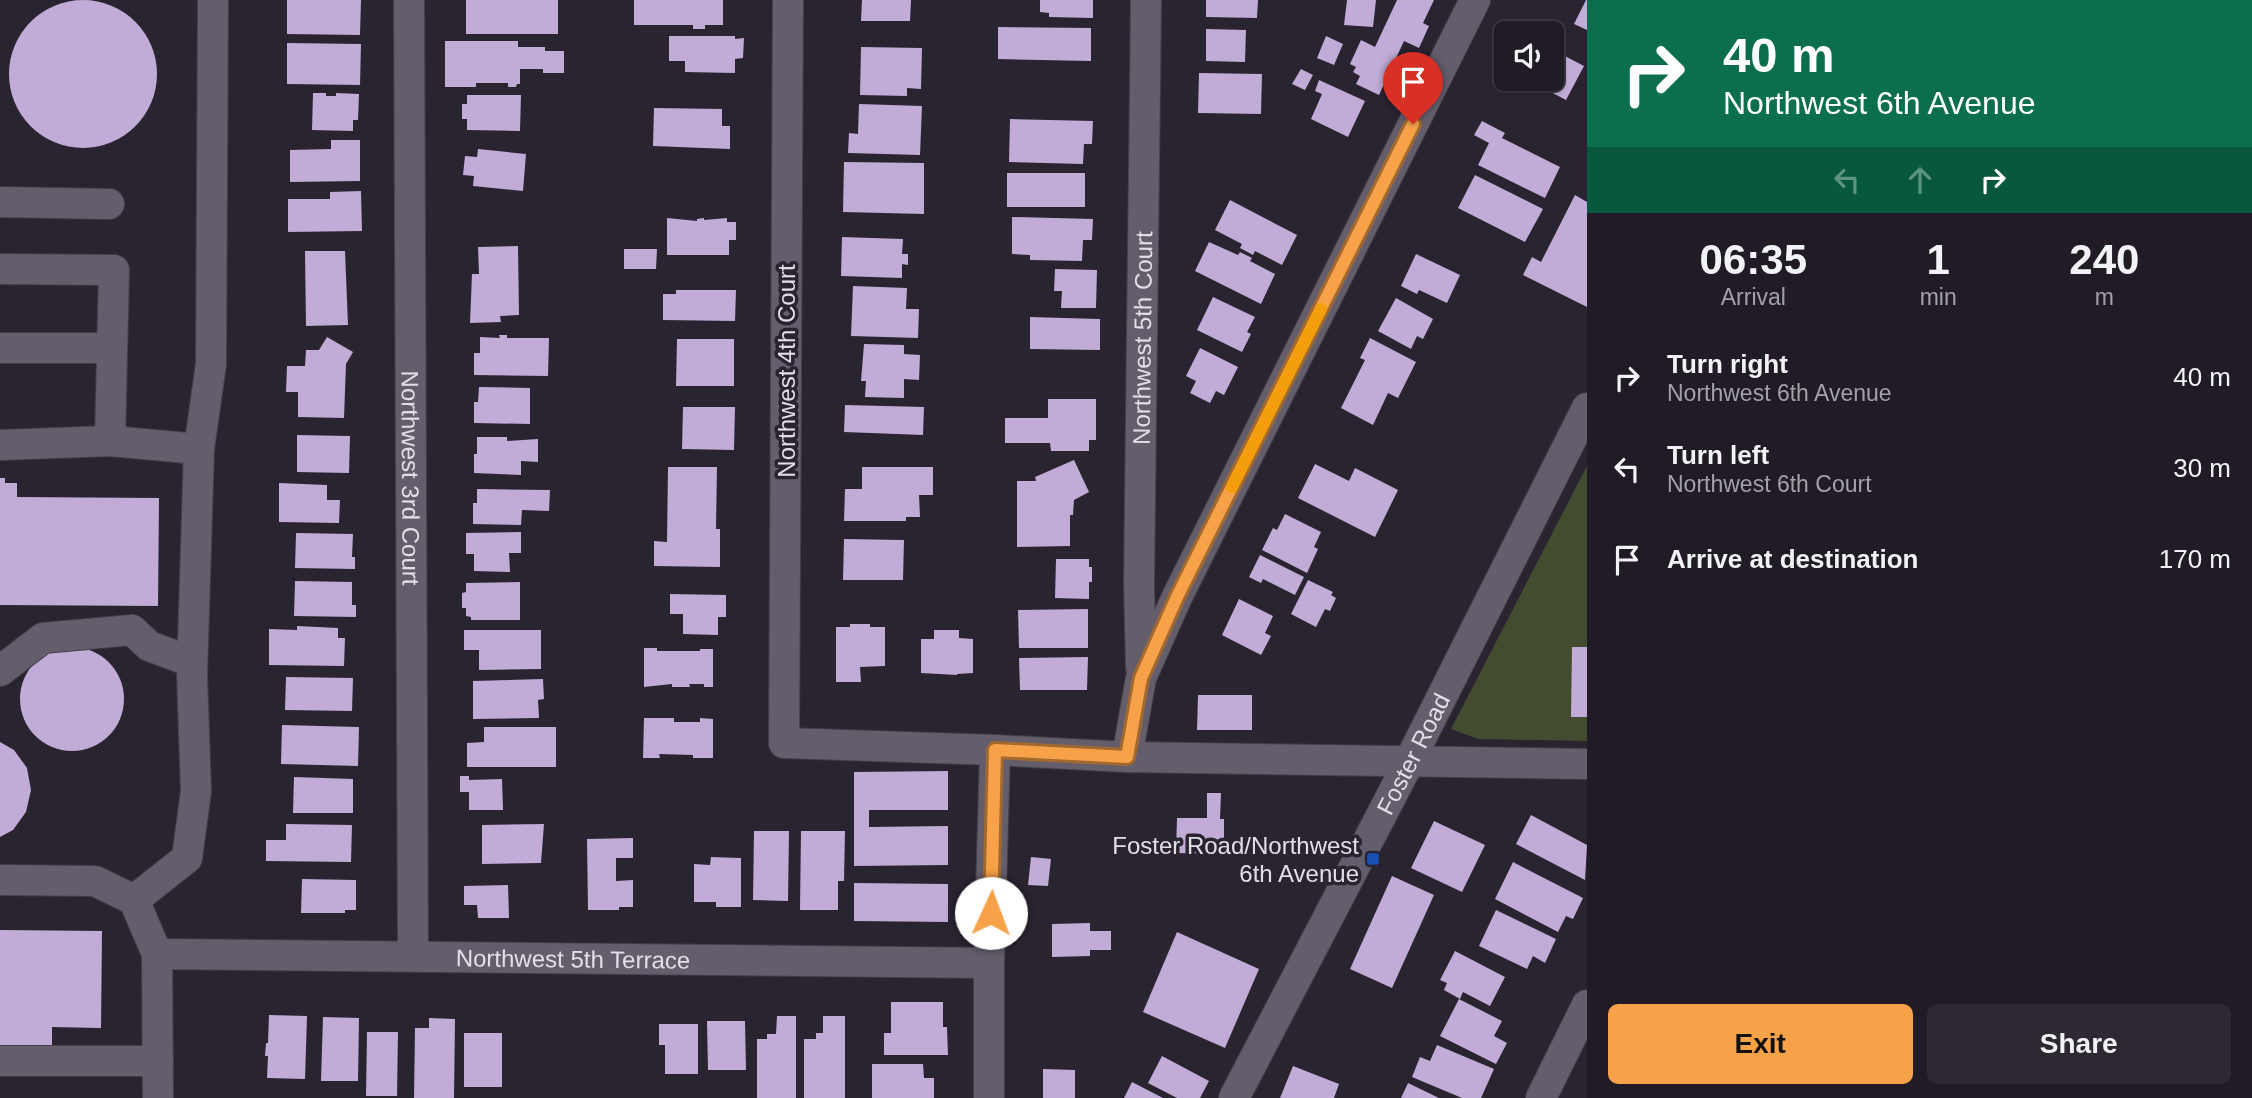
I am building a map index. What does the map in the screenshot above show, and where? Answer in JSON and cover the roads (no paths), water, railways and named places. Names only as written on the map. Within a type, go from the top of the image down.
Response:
[{"type":"street","points":[[134,900],[187,858],[196,791],[192,662],[199,449],[211,364],[213,0]]},
{"type":"street","name":"Northwest 3rd Court","points":[[409,0],[413,955]]},
{"type":"street","name":"Northwest 4th Court","points":[[788,0],[784,743],[995,750]]},
{"type":"street","name":"Northwest 5th Court","points":[[1141,678],[1139,584],[1146,0]]},
{"type":"street","points":[[1127,757],[1141,678],[1177,597],[1475,0]]},
{"type":"street","points":[[0,202],[109,204]]},
{"type":"street","points":[[0,269],[114,270],[110,441]]},
{"type":"street","points":[[0,348],[112,348]]},
{"type":"street","name":"Foster Road","points":[[1234,1098],[1409,762],[1587,408]]},
{"type":"street","points":[[0,445],[110,441],[199,449]]},
{"type":"street","points":[[0,671],[43,638],[132,629],[149,646],[192,662]]},
{"type":"street","points":[[989,1098],[989,963],[995,750],[1127,757],[1587,764]]},
{"type":"street","points":[[0,880],[95,881],[134,900],[157,954],[158,1098]]},
{"type":"street","name":"Northwest 5th Terrace","points":[[157,954],[989,963]]},
{"type":"street","points":[[1541,1098],[1587,1005]]},
{"type":"street","points":[[0,1061],[158,1061]]},
{"type":"place","name":"Foster Road/Northwest 6th Avenue","points":[[1373,859]]}]
